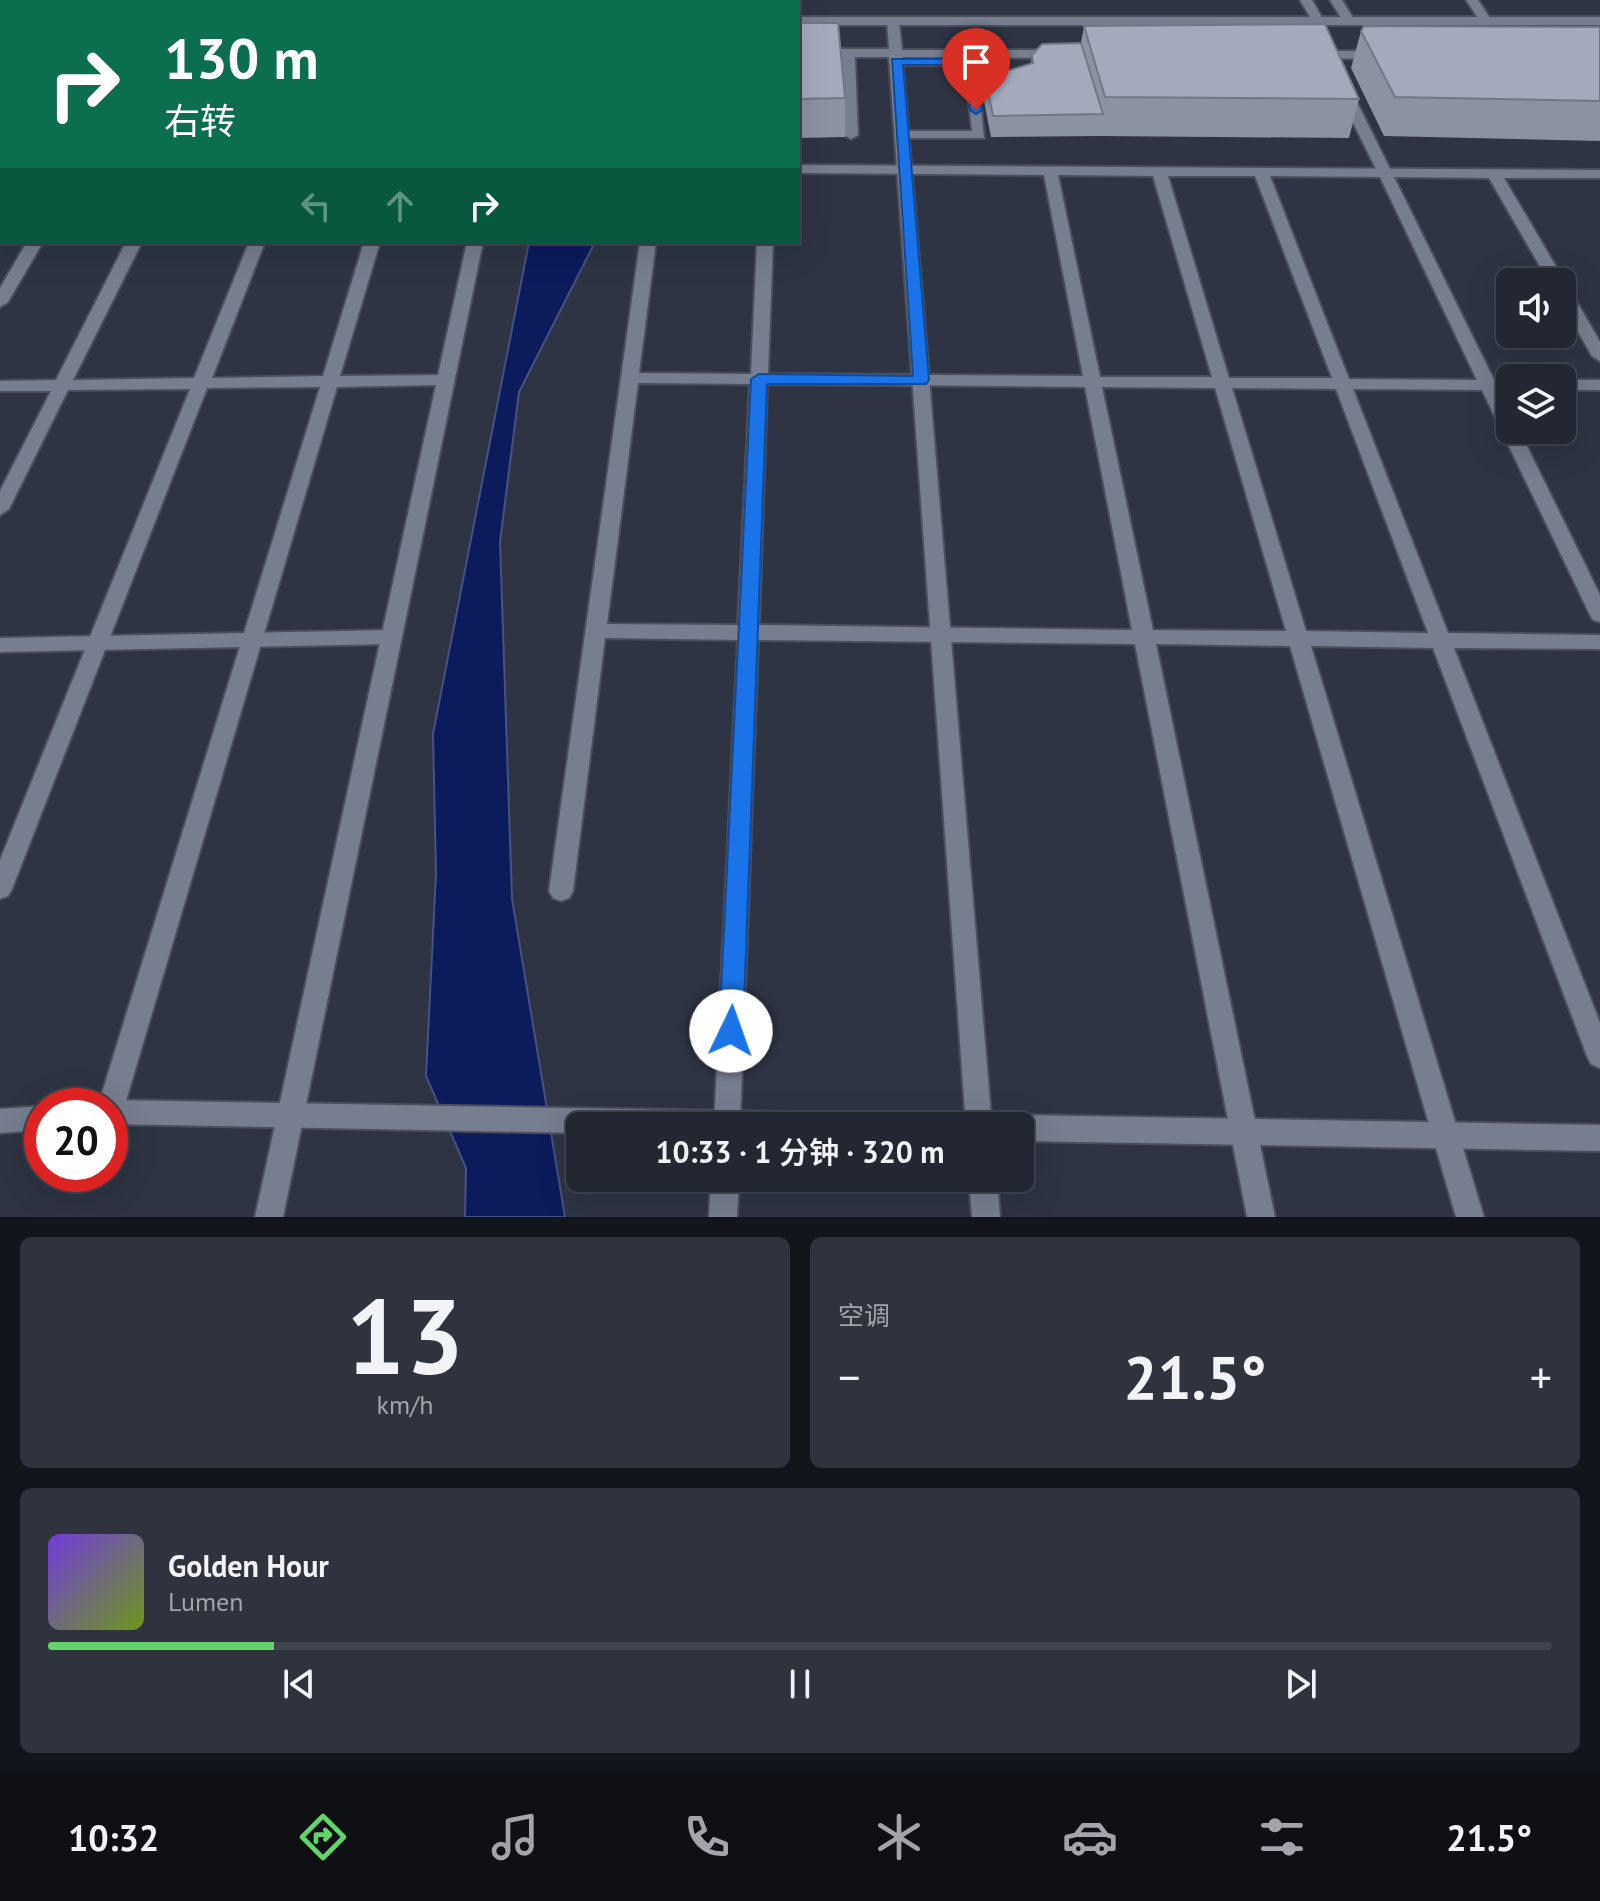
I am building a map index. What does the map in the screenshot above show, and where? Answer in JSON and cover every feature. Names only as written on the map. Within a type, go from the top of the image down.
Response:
[{"type":"street","points":[[1306,0],[1323,46],[1496,401]]},
{"type":"street","points":[[1336,0],[1349,21]]},
{"type":"street","points":[[1472,0],[1486,21]]},
{"type":"street","points":[[892,16],[978,1112]]},
{"type":"street","points":[[800,21],[892,16],[1323,46],[1388,55]]},
{"type":"street","points":[[1295,55],[1323,46],[1349,21],[1599,23]]},
{"type":"street","points":[[800,53],[971,61],[979,135],[902,135]]},
{"type":"street","points":[[848,53],[851,135]]},
{"type":"street","points":[[896,57],[1071,54]]},
{"type":"street","points":[[800,169],[1600,174]]},
{"type":"street","points":[[1050,170],[1261,1217]]},
{"type":"street","points":[[1159,171],[1470,1217]]},
{"type":"street","points":[[1261,172],[1600,1056]]},
{"type":"street","points":[[1494,173],[1549,268]]},
{"type":"street","points":[[0,302],[34,244]]},
{"type":"street","points":[[0,509],[133,244]]},
{"type":"street","points":[[0,889],[256,244]]},
{"type":"street","points":[[117,1088],[371,244]]},
{"type":"street","points":[[269,1217],[475,244]]},
{"type":"street","points":[[561,891],[648,244]]},
{"type":"street","points":[[728,1112],[765,244]]},
{"type":"street","points":[[1576,314],[1600,356]]},
{"type":"street","points":[[630,378],[1496,385]]},
{"type":"street","points":[[0,386],[445,380]]},
{"type":"street","points":[[1576,385],[1600,385]]},
{"type":"street","points":[[1517,444],[1600,615]]},
{"type":"street","points":[[595,631],[1600,642]]},
{"type":"street","points":[[0,645],[391,637]]},
{"type":"street","points":[[128,1112],[566,1122]]},
{"type":"street","points":[[0,1121],[24,1119]]},
{"type":"street","points":[[1034,1128],[1600,1138]]},
{"type":"street","points":[[723,1217],[724,1192]]},
{"type":"street","points":[[984,1192],[986,1217]]},
{"type":"shaded area","points":[[529,244],[594,244],[519,392],[500,542],[512,899],[565,1217],[465,1217],[466,1168],[426,1076],[436,874],[433,734]]},
{"type":"building","points":[[800,23],[838,23],[845,98],[800,99]]},
{"type":"building","points":[[1325,24],[1359,99],[1105,97],[1084,26]]},
{"type":"building","points":[[1364,26],[1600,27],[1600,101],[1395,97],[1361,31]]},
{"type":"building","points":[[1081,43],[1103,114],[993,116],[984,70],[1010,70],[1033,63],[1032,55],[1042,44]]},
{"type":"route","points":[[731,1031],[759,379],[921,380],[896,61],[971,61],[976,110]]}]
